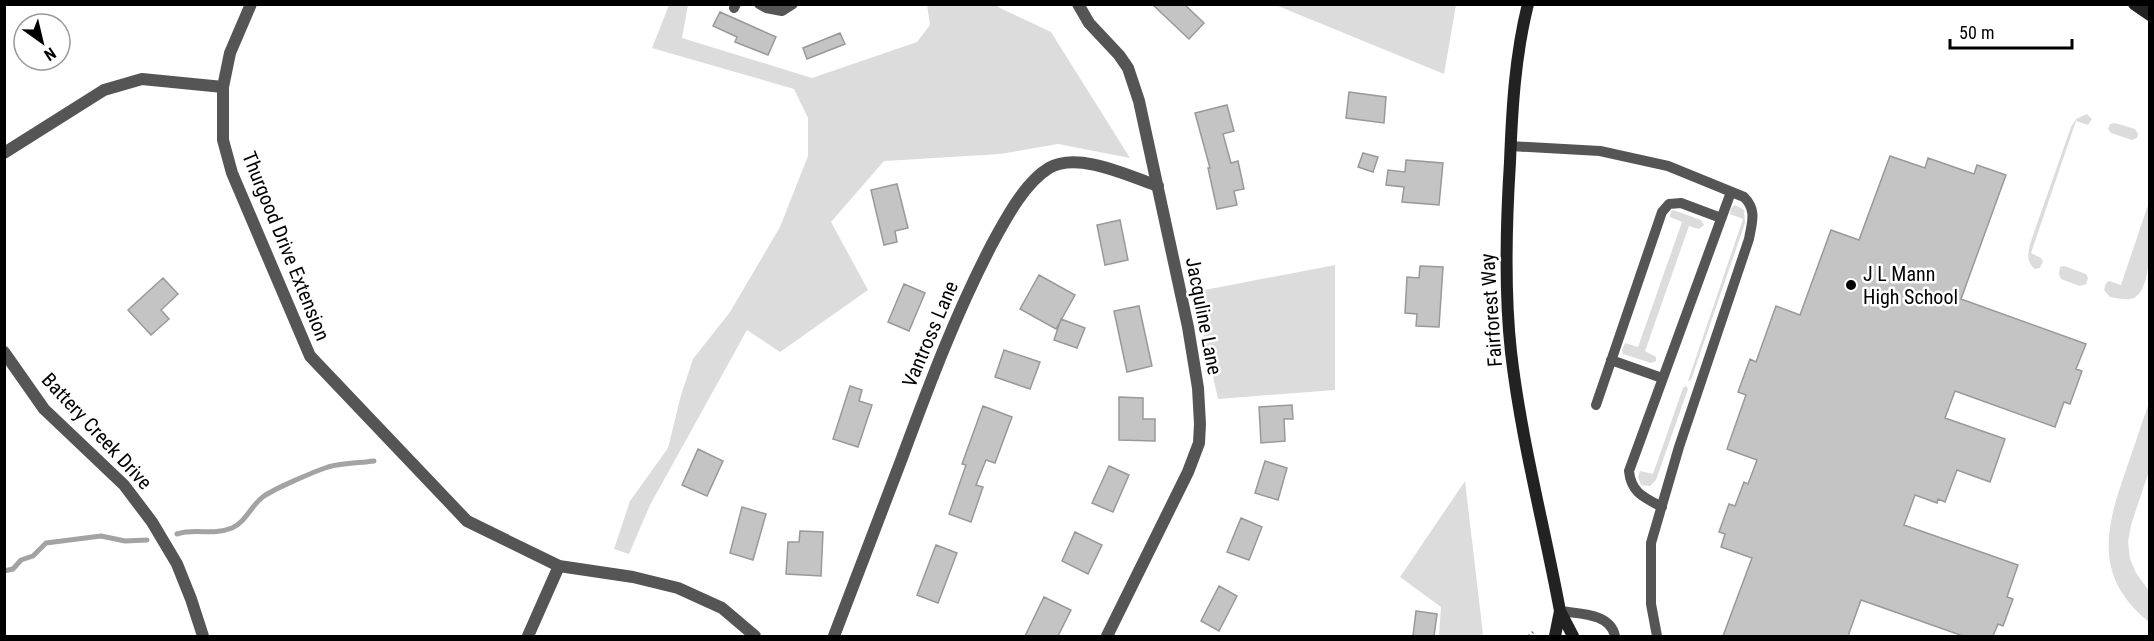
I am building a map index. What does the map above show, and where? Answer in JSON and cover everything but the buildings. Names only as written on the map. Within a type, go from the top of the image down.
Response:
[{"type":"main road","name":"Fairforest Way","points":[[1528,4],[1519,42],[1510,146],[1506,234],[1511,352],[1519,405],[1560,611],[1573,636]]},
{"type":"main road","points":[[2134,4],[2150,15]]},
{"type":"main road","name":"Fairforest Way","points":[[1555,636],[1560,611]]},
{"type":"street","name":"Thurgood Drive Extension","points":[[251,4],[230,53],[223,87],[224,140],[232,173],[310,356],[466,521],[560,566],[633,577],[678,588],[722,608],[755,636]]},
{"type":"street","name":"Jacquline Lane","points":[[1078,4],[1089,23],[1119,54],[1128,68],[1139,100],[1188,327],[1200,405],[1198,443],[1188,472],[1107,636]]},
{"type":"street","points":[[4,153],[104,90],[142,79],[223,87]]},
{"type":"street","name":"Vantross Lane","points":[[834,636],[958,311],[1015,205],[1034,180],[1049,168],[1062,163],[1092,164],[1158,186]]},
{"type":"street","name":"Battery Creek Drive","points":[[4,352],[44,409],[124,485],[152,522],[177,564],[203,636]]},
{"type":"street","points":[[528,636],[560,566]]},
{"type":"lane","points":[[759,4],[782,11],[793,4]]},
{"type":"lane","points":[[1510,146],[1600,151],[1668,166],[1744,197],[1751,204],[1753,220],[1749,239],[1679,447],[1651,543],[1651,604],[1658,636]]},
{"type":"lane","points":[[1662,507],[1644,498],[1630,484],[1629,471],[1731,192]]},
{"type":"lane","points":[[1596,405],[1662,212],[1669,204],[1681,203],[1721,218]]},
{"type":"lane","points":[[1611,360],[1662,378]]},
{"type":"lane","points":[[1560,611],[1601,618],[1610,624],[1615,636]]},
{"type":"path","points":[[1529,636],[1533,632]]},
{"type":"shaded area","points":[[669,5],[688,5],[682,38],[812,78],[917,42],[930,25],[927,5],[996,5],[1051,32],[1130,158],[1058,144],[1000,154],[884,161],[831,222],[868,290],[780,352],[747,330],[650,505],[629,554],[614,549],[630,501],[668,448],[681,395],[693,359],[730,312],[780,227],[808,156],[808,118],[794,89],[652,48]]},
{"type":"shaded area","points":[[1456,5],[1444,74],[1278,6]]},
{"type":"shaded area","points":[[2087,114],[2092,119],[2088,125],[2076,121],[2031,253],[2043,261],[2040,268],[2035,269],[2029,261],[2030,244],[2071,127],[2076,119]]},
{"type":"shaded area","points":[[2115,123],[2135,129],[2138,134],[2137,138],[2132,140],[2111,133],[2108,129],[2110,124]]},
{"type":"shaded area","points":[[2149,202],[2149,254],[2145,282],[2134,298],[2110,297],[2104,290],[2106,283],[2109,281],[2121,285]]},
{"type":"shaded area","points":[[1735,205],[1744,210],[1745,223],[1691,380],[1688,381],[1743,219],[1730,214],[1731,208]]},
{"type":"shaded area","points":[[1673,210],[1701,220],[1704,225],[1699,229],[1689,226],[1645,351],[1656,357],[1656,361],[1651,363],[1623,354],[1622,350],[1625,343],[1638,347],[1682,222],[1670,217]]},
{"type":"shaded area","points":[[1335,265],[1335,390],[1218,399],[1194,292]]},
{"type":"shaded area","points":[[2064,266],[2086,274],[2088,278],[2086,284],[2080,286],[2061,279],[2060,267]]},
{"type":"shaded area","points":[[1686,386],[1688,389],[1656,480],[1650,486],[1641,485],[1638,477],[1640,471],[1653,474],[1683,388]]},
{"type":"shaded area","points":[[2149,403],[2149,471],[2131,525],[2128,542],[2130,559],[2136,573],[2149,591],[2149,622],[2132,605],[2112,571],[2109,534],[2118,495]]},
{"type":"shaded area","points":[[1465,481],[1483,634],[1481,636],[1439,636],[1441,607],[1400,577]]},
{"type":"waterway","points":[[177,534],[232,528],[242,521],[264,496],[304,476],[328,467],[374,461]]},
{"type":"waterway","points":[[4,571],[13,569],[21,560],[33,556],[46,543],[101,536],[125,541],[147,540]]},
{"type":"place","name":"J L Mann High School","points":[[1851,285]]}]
